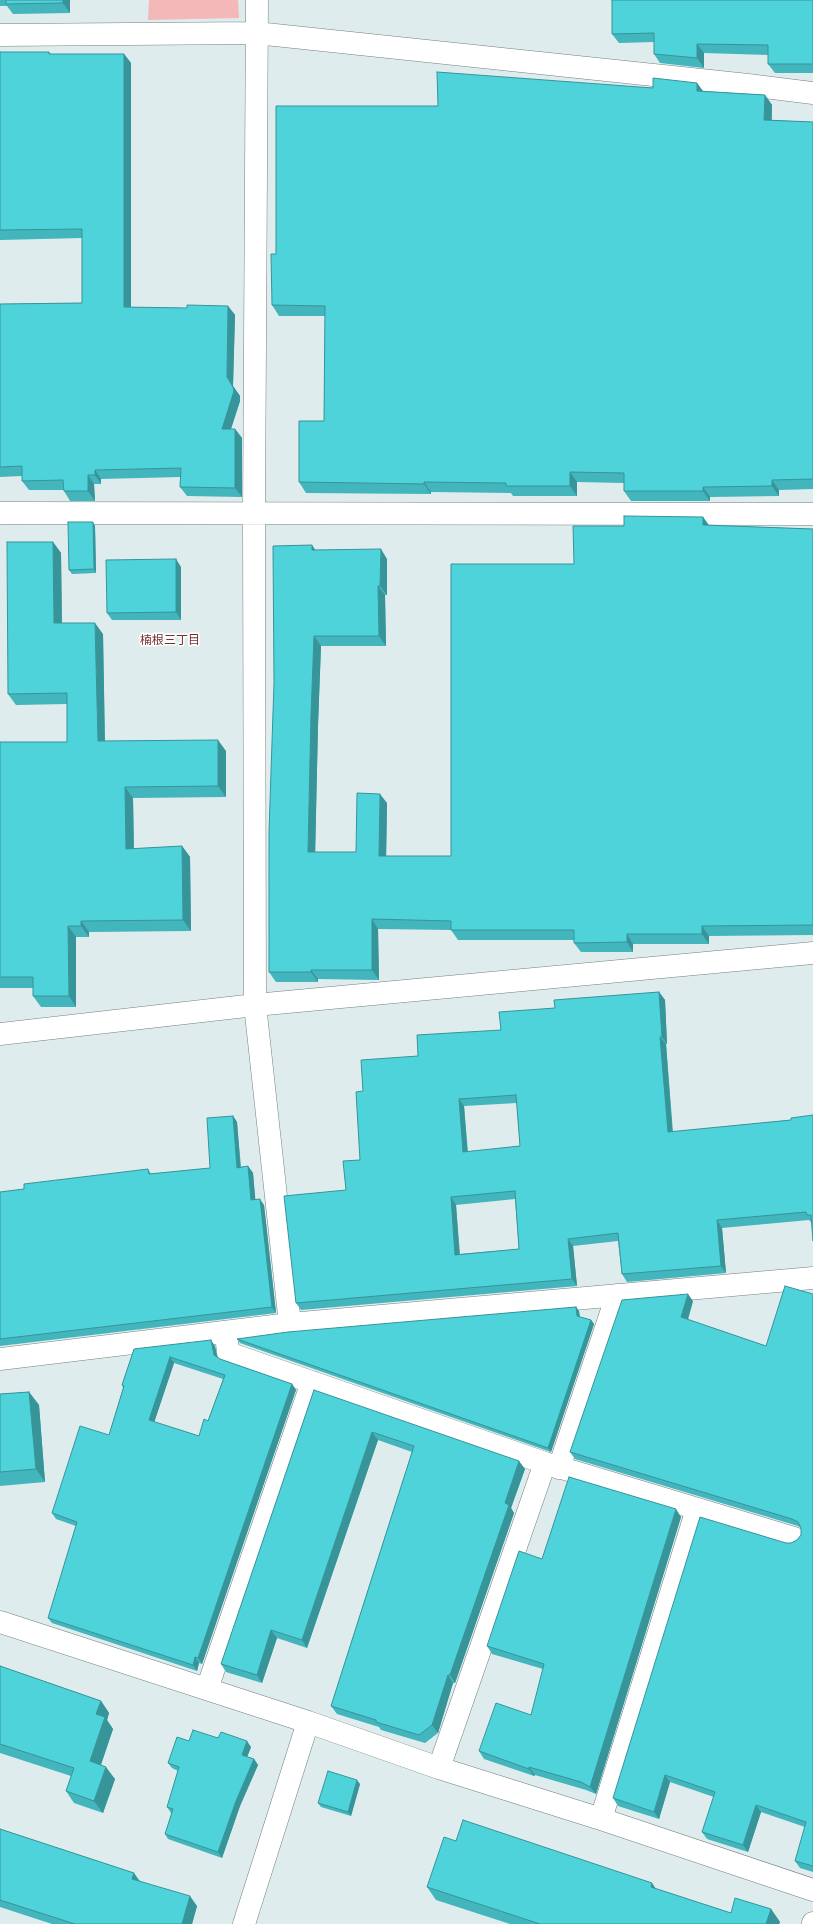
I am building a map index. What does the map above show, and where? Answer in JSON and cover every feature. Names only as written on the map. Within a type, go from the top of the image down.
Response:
[{"type":"street","points":[[257,0],[254,514],[255,1005],[290,1324]]},
{"type":"street","points":[[0,35],[256,33],[748,84],[813,93]]},
{"type":"street","points":[[0,513],[813,514]]},
{"type":"street","points":[[0,1034],[255,1005],[813,953]]},
{"type":"street","points":[[0,1359],[290,1324],[813,1278]]},
{"type":"street","points":[[439,1768],[617,1295]]},
{"type":"street","points":[[226,1332],[228,1353],[552,1465],[794,1538]]},
{"type":"street","points":[[207,1689],[312,1382]]},
{"type":"street","points":[[601,1819],[697,1509]]},
{"type":"street","points":[[0,1622],[308,1722],[439,1768],[601,1819],[813,1890]]},
{"type":"street","points":[[244,1924],[308,1722]]},
{"type":"shaded area","points":[[149,0],[238,0],[239,18],[148,20]]},
{"type":"building","points":[[6,0],[63,0],[63,3],[6,4]]},
{"type":"building","points":[[612,0],[813,0],[813,64],[768,64],[768,45],[697,44],[697,58],[654,54],[654,33],[612,34]]},
{"type":"building","points":[[0,52],[49,52],[49,54],[124,54],[124,307],[187,308],[187,305],[228,306],[227,377],[234,391],[222,429],[235,429],[235,488],[180,487],[181,468],[95,470],[95,475],[88,475],[88,491],[64,491],[63,480],[22,481],[22,466],[0,467],[0,304],[82,303],[82,229],[0,230]]},
{"type":"building","points":[[437,72],[653,88],[653,78],[697,83],[697,91],[765,95],[764,120],[813,122],[813,479],[772,480],[772,486],[703,487],[703,491],[624,491],[624,473],[570,472],[570,486],[506,486],[506,483],[424,482],[424,484],[299,482],[299,421],[324,421],[325,306],[272,305],[271,254],[276,254],[276,106],[438,106]]},
{"type":"building","points":[[624,516],[703,517],[703,525],[813,529],[813,925],[702,926],[702,934],[627,934],[627,942],[574,943],[574,930],[451,930],[451,921],[372,919],[372,970],[269,972],[269,832],[274,682],[273,546],[312,545],[312,550],[381,549],[380,586],[378,586],[379,636],[314,636],[308,852],[356,852],[357,793],[380,794],[379,856],[451,856],[451,564],[574,564],[573,526],[624,526]]},
{"type":"building","points":[[68,522],[93,522],[94,569],[69,570]]},
{"type":"building","points":[[7,542],[53,542],[54,623],[95,623],[98,741],[218,740],[218,786],[125,787],[126,849],[182,846],[183,920],[81,921],[81,926],[68,926],[69,996],[33,996],[33,977],[0,977],[0,742],[67,742],[67,693],[8,694]]},
{"type":"building","points":[[176,559],[176,612],[107,613],[106,560]]},
{"type":"building","points":[[659,992],[662,1037],[660,1037],[668,1132],[791,1120],[791,1118],[813,1115],[813,1241],[811,1215],[807,1215],[806,1212],[717,1220],[721,1266],[622,1274],[618,1233],[568,1239],[572,1279],[296,1303],[284,1196],[346,1190],[343,1161],[360,1160],[356,1092],[363,1091],[361,1060],[418,1056],[417,1035],[501,1030],[499,1012],[555,1008],[554,1000]],"holes":[[[516,1095],[520,1146],[463,1152],[459,1099]],[[515,1191],[519,1249],[455,1255],[451,1197]]]},
{"type":"building","points":[[233,1116],[237,1168],[248,1166],[251,1200],[260,1199],[272,1307],[0,1339],[0,1192],[24,1189],[24,1184],[148,1169],[149,1174],[210,1168],[207,1118]]},
{"type":"building","points":[[785,1286],[813,1294],[813,1866],[795,1861],[806,1822],[756,1805],[743,1845],[702,1832],[715,1792],[665,1775],[654,1812],[613,1798],[700,1517],[786,1543],[791,1543],[797,1540],[801,1535],[801,1528],[798,1522],[570,1452],[622,1300],[688,1294],[681,1317],[766,1346]]},
{"type":"building","points":[[576,1307],[577,1316],[591,1320],[548,1448],[237,1339],[288,1332]]},
{"type":"building","points":[[211,1340],[214,1355],[220,1359],[292,1384],[198,1658],[195,1657],[193,1665],[48,1618],[77,1522],[52,1513],[80,1426],[109,1435],[124,1386],[122,1385],[134,1349]],"holes":[[[170,1357],[225,1375],[208,1421],[204,1419],[199,1436],[149,1420]]]},
{"type":"building","points":[[314,1390],[519,1461],[505,1503],[509,1505],[450,1675],[448,1675],[432,1725],[419,1735],[331,1706],[414,1446],[372,1432],[302,1640],[271,1630],[257,1675],[221,1664]]},
{"type":"building","points":[[29,1392],[36,1469],[0,1472],[0,1394]]},
{"type":"building","points":[[569,1477],[676,1509],[590,1787],[581,1782],[529,1767],[529,1769],[479,1751],[496,1703],[531,1715],[544,1664],[487,1646],[519,1551],[542,1559]]},
{"type":"building","points":[[0,1666],[101,1701],[96,1714],[105,1717],[90,1761],[106,1767],[94,1801],[66,1791],[74,1768],[0,1744]]},
{"type":"building","points":[[193,1730],[218,1738],[221,1732],[247,1741],[242,1755],[254,1759],[236,1801],[218,1852],[165,1834],[173,1809],[167,1807],[179,1767],[168,1763],[177,1737],[189,1741]]},
{"type":"building","points":[[328,1771],[357,1780],[348,1812],[318,1803]]},
{"type":"building","points":[[463,1820],[652,1883],[651,1887],[731,1913],[735,1898],[771,1909],[766,1924],[540,1924],[427,1887],[444,1837],[456,1841]]},
{"type":"building","points":[[0,1829],[134,1873],[132,1879],[190,1896],[182,1924],[75,1924],[0,1900]]},
{"type":"district","name":"楠根三丁目","points":[[170,640]]}]
